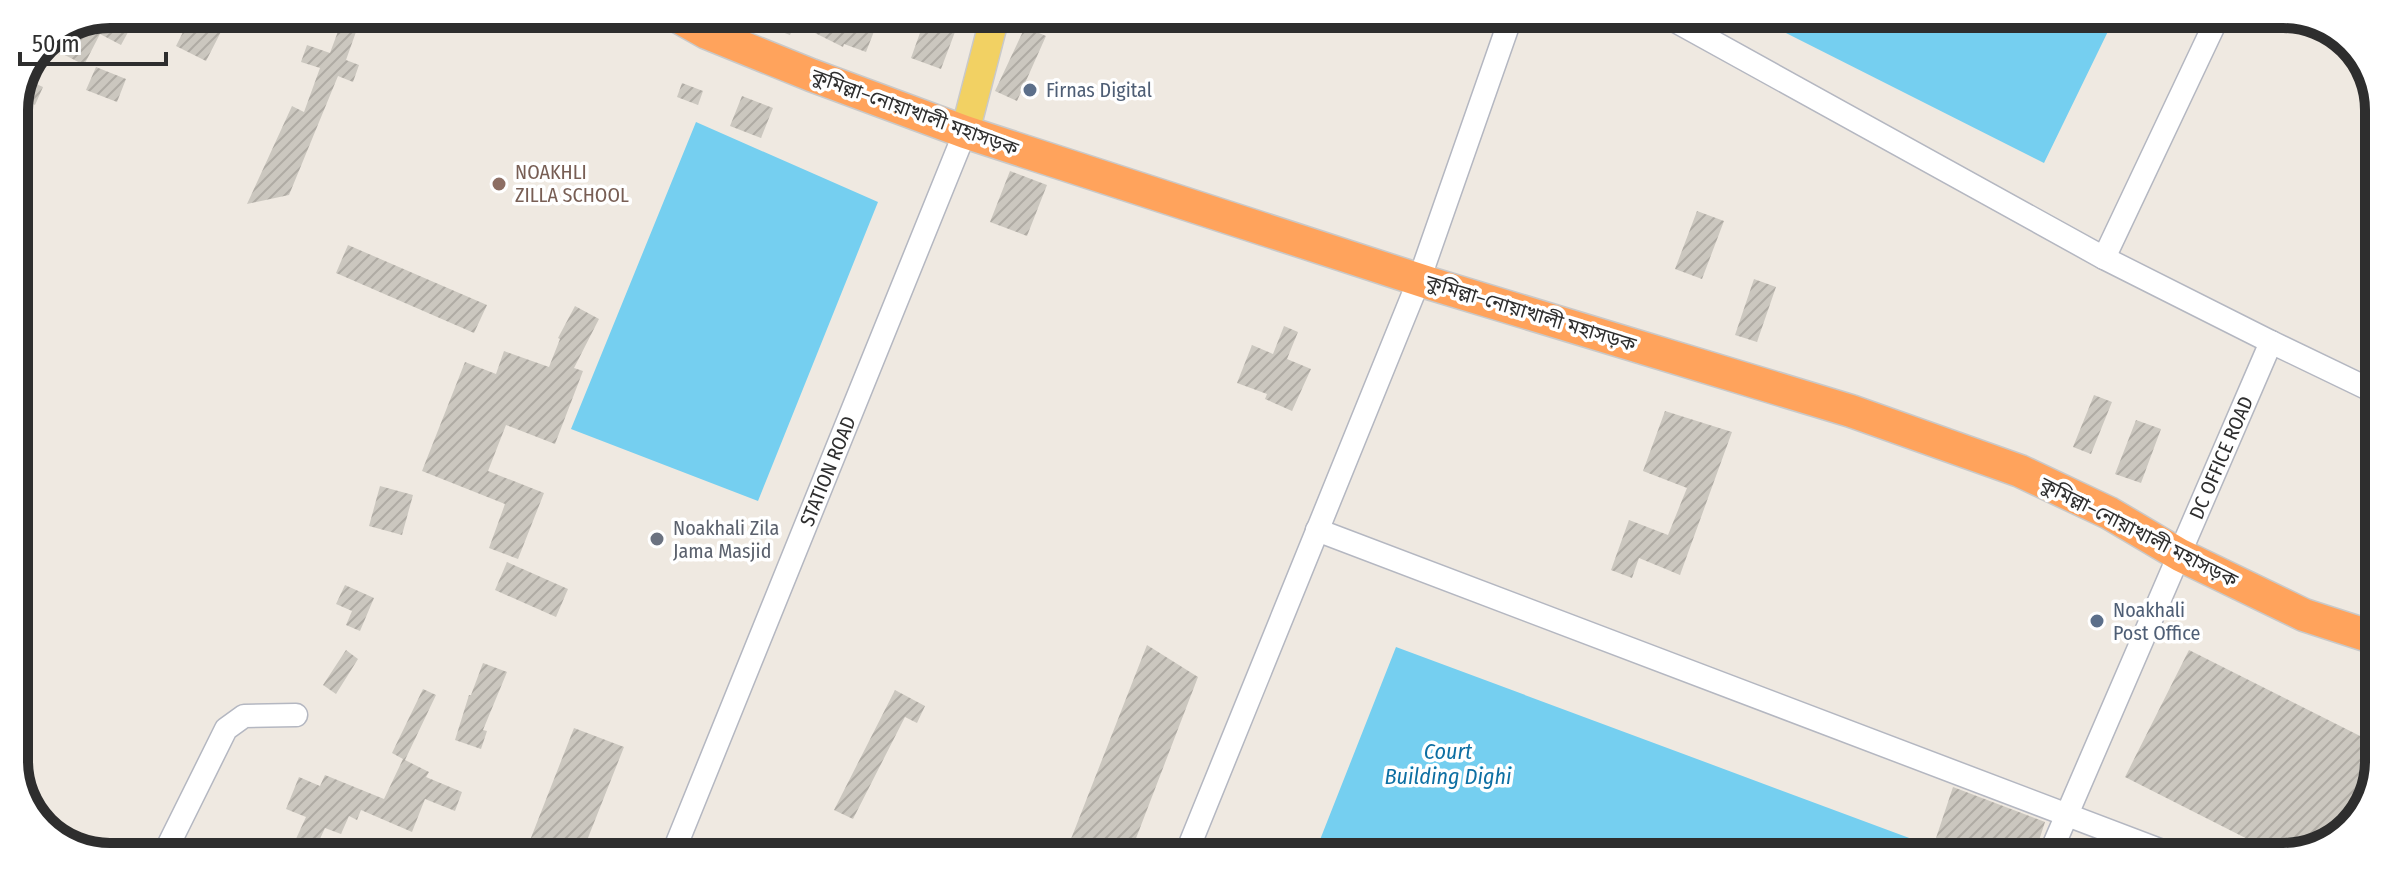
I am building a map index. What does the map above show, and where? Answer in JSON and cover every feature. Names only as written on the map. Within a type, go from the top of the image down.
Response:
[{"type":"highway","name":"কুমিল্লা–নোয়াখালী মহাসড়ক","points":[[698,28],[811,75],[965,132],[1419,280],[1851,411],[2020,471],[2109,513],[2180,555],[2304,615],[2365,635]]},
{"type":"main road","points":[[965,132],[992,28]]},
{"type":"street","points":[[1190,843],[1419,280],[1507,28]]},
{"type":"street","points":[[1688,28],[2104,258],[2365,387]]},
{"type":"street","points":[[2104,258],[2213,28]]},
{"type":"street","name":"STATION ROAD","points":[[677,843],[965,132]]},
{"type":"street","name":"DC OFFICE ROAD","points":[[2055,843],[2271,342]]},
{"type":"street","points":[[1317,530],[2143,843]]},
{"type":"street","points":[[169,843],[226,729],[244,716],[296,715]]},
{"type":"water","points":[[1781,28],[2110,28],[2044,163]]},
{"type":"water","points":[[696,122],[878,202],[758,501],[571,429]]},
{"type":"water","name":"Court Building Dighi","points":[[1396,647],[1912,839],[1910,843],[1319,843]]},
{"type":"building","points":[[130,28],[121,45],[100,34],[84,65],[55,50],[78,34]]},
{"type":"building","points":[[175,28],[223,28],[206,61],[176,46],[183,32]]},
{"type":"building","points":[[339,28],[357,28],[346,60],[359,65],[353,82],[338,76],[289,195],[247,204],[292,106],[304,112],[320,68],[301,62],[307,45],[330,53]]},
{"type":"building","points":[[771,28],[793,28],[790,35]]},
{"type":"building","points":[[805,28],[875,28],[866,52],[844,44],[843,47]]},
{"type":"building","points":[[922,28],[956,28],[941,69],[911,58]]},
{"type":"building","points":[[1025,28],[1046,36],[1017,101],[995,91]]},
{"type":"building","points":[[96,67],[126,79],[117,102],[86,90]]},
{"type":"building","points":[[33,82],[43,87],[35,105],[29,102]]},
{"type":"building","points":[[682,83],[703,91],[698,105],[677,97]]},
{"type":"building","points":[[742,96],[773,108],[761,138],[730,126]]},
{"type":"building","points":[[1010,171],[1047,185],[1027,236],[990,222]]},
{"type":"building","points":[[1697,211],[1724,221],[1702,279],[1675,269]]},
{"type":"building","points":[[348,245],[487,305],[474,333],[336,273]]},
{"type":"building","points":[[1754,279],[1776,287],[1757,342],[1735,335]]},
{"type":"building","points":[[575,306],[599,319],[574,368],[583,371],[555,444],[506,425],[488,471],[544,493],[518,559],[489,548],[505,504],[422,471],[465,362],[496,374],[504,351],[549,367],[558,338]]},
{"type":"building","points":[[1284,326],[1298,332],[1287,359],[1311,369],[1292,411],[1265,399],[1267,394],[1237,383],[1252,345],[1273,354]]},
{"type":"building","points":[[2094,395],[2112,402],[2091,454],[2073,447]]},
{"type":"building","points":[[1665,411],[1732,432],[1680,575],[1639,558],[1632,578],[1611,570],[1629,520],[1668,535],[1687,488],[1643,471]]},
{"type":"building","points":[[2136,420],[2161,429],[2141,483],[2115,474]]},
{"type":"building","points":[[380,486],[413,495],[402,535],[369,526]]},
{"type":"building","points":[[507,562],[568,589],[556,617],[495,590]]},
{"type":"building","points":[[345,585],[374,598],[360,631],[346,625],[352,611],[336,604]]},
{"type":"building","points":[[1147,645],[1198,677],[1134,843],[1069,843]]},
{"type":"building","points":[[346,650],[358,659],[336,694],[323,685]]},
{"type":"building","points":[[2189,650],[2365,738],[2364,772],[2357,798],[2329,829],[2320,835],[2294,842],[2255,843],[2125,777]]},
{"type":"building","points":[[483,663],[507,672],[483,730],[487,731],[481,749],[455,740]]},
{"type":"building","points":[[423,689],[436,695],[405,760],[429,772],[426,777],[462,792],[455,811],[425,799],[412,832],[361,810],[357,820],[349,816],[341,834],[325,828],[318,843],[294,843],[306,817],[286,809],[299,777],[320,786],[325,775],[384,799],[403,759],[392,753]]},
{"type":"building","points":[[895,690],[925,706],[917,723],[905,717],[853,819],[834,810]]},
{"type":"building","points":[[574,728],[624,747],[586,843],[529,843]]},
{"type":"building","points":[[1953,787],[2045,822],[2038,843],[1934,843]]},
{"type":"place","name":"Firnas Digital","points":[[1030,90]]},
{"type":"place","name":"NOAKHLI ZILLA SCHOOL","points":[[499,184]]},
{"type":"place","name":"Noakhali Zila Jama Masjid","points":[[657,539]]},
{"type":"place","name":"Noakhali Post Office","points":[[2097,621]]}]
